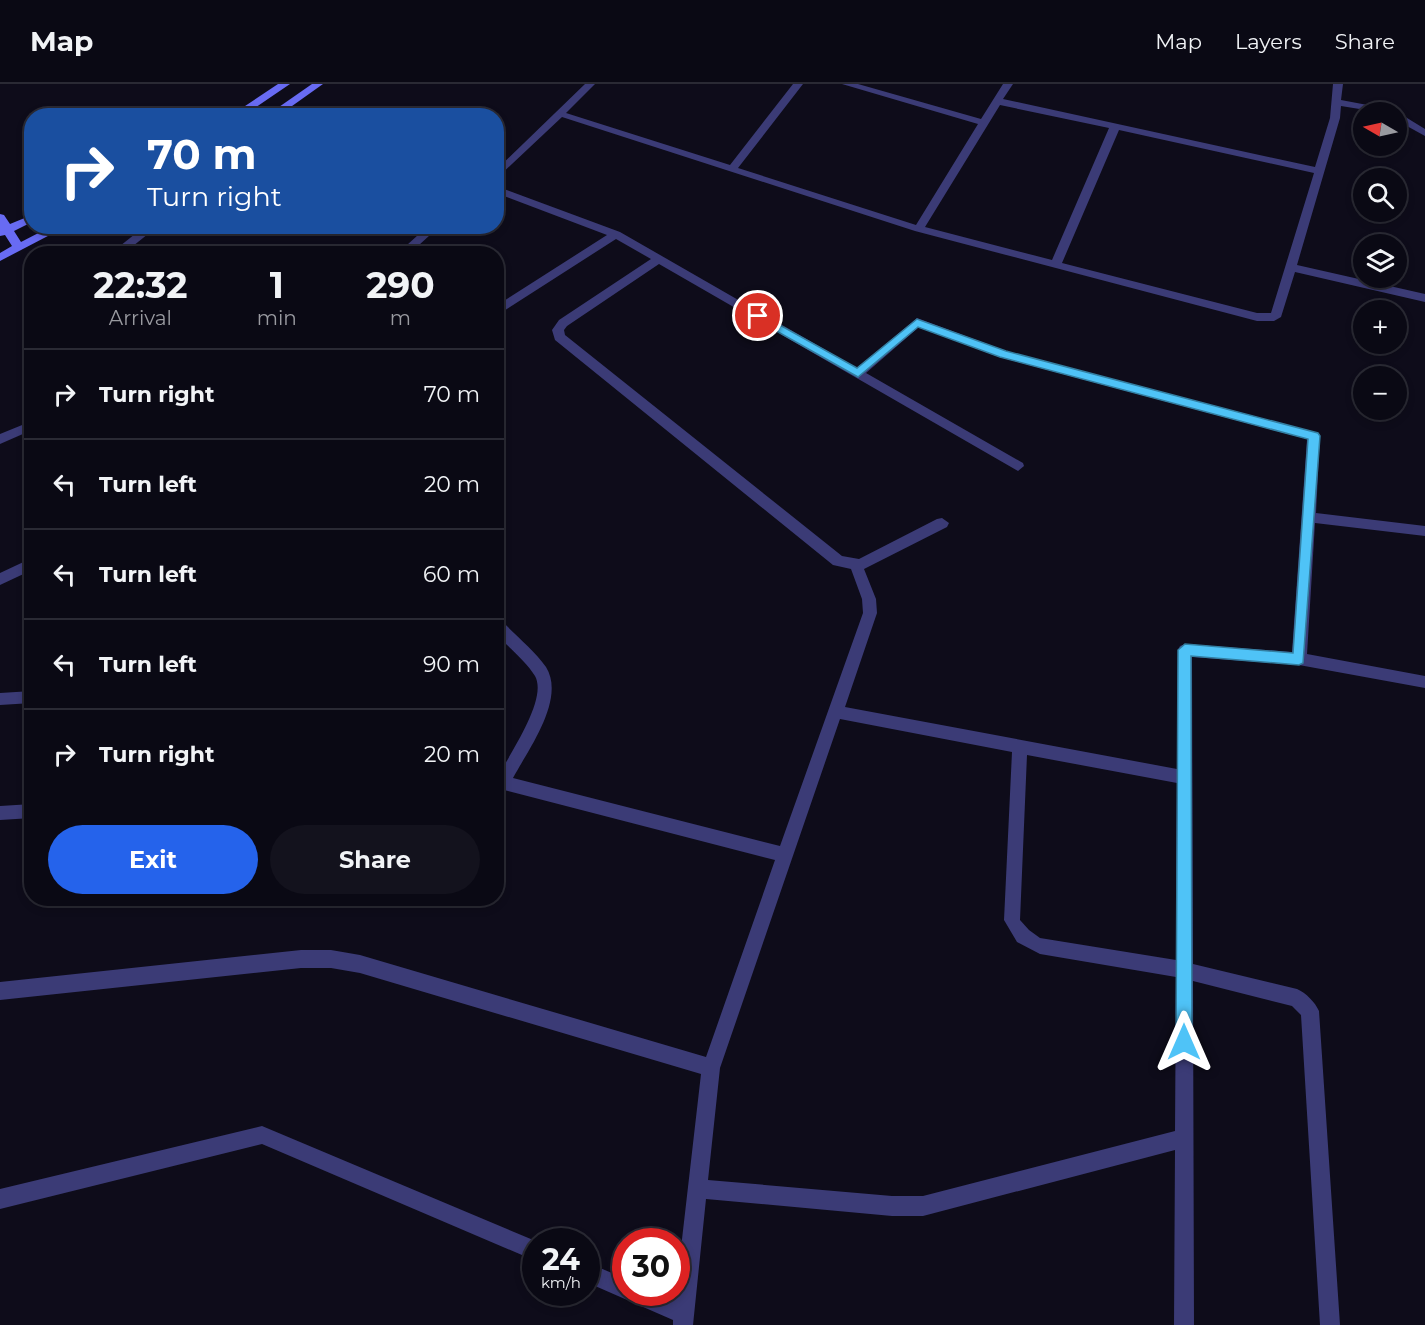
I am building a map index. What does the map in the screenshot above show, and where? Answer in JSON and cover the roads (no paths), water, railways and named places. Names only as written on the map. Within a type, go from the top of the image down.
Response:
[{"type":"main road","points":[[248,108],[285,84]]},
{"type":"main road","points":[[283,108],[318,84]]},
{"type":"main road","points":[[0,217],[4,231],[19,248]]},
{"type":"main road","points":[[4,231],[24,222]]},
{"type":"main road","points":[[0,257],[46,234]]},
{"type":"street","points":[[504,168],[590,84]]},
{"type":"street","points":[[732,169],[798,84]]},
{"type":"street","points":[[847,84],[984,123]]},
{"type":"street","points":[[919,229],[1008,84]]},
{"type":"street","points":[[561,114],[919,229],[1266,318],[1277,314],[1335,118],[1338,84]]},
{"type":"street","points":[[997,101],[1320,171]]},
{"type":"street","points":[[1336,102],[1353,105]]},
{"type":"street","points":[[1407,121],[1425,133]]},
{"type":"street","points":[[1055,265],[1115,127]]},
{"type":"street","points":[[504,192],[615,234],[1018,466]]},
{"type":"street","points":[[126,246],[142,234]]},
{"type":"street","points":[[411,246],[426,234]]},
{"type":"street","points":[[504,307],[615,234]]},
{"type":"street","points":[[658,259],[563,323],[558,330],[559,336],[838,561],[856,565],[868,561],[942,522]]},
{"type":"street","points":[[1291,267],[1425,298]]},
{"type":"street","points":[[858,374],[917,322],[1003,354],[1314,436],[1299,659]]},
{"type":"street","points":[[0,439],[24,428]]},
{"type":"street","points":[[1308,517],[1425,531]]},
{"type":"street","points":[[660,1306],[684,1319],[711,1068],[870,613],[869,599],[856,565]]},
{"type":"street","points":[[0,579],[24,567]]},
{"type":"street","points":[[504,633],[540,671],[545,681],[542,706],[504,775]]},
{"type":"street","points":[[1184,1325],[1185,650],[1299,659],[1425,682]]},
{"type":"street","points":[[0,699],[24,697]]},
{"type":"street","points":[[836,712],[1185,777]]},
{"type":"street","points":[[1020,746],[1012,920],[1017,933],[1026,941],[1040,946],[1184,970],[1297,998],[1310,1011],[1330,1325]]},
{"type":"street","points":[[504,783],[785,855]]},
{"type":"street","points":[[0,813],[24,812]]},
{"type":"street","points":[[0,991],[301,959],[331,959],[360,964],[711,1068]]},
{"type":"street","points":[[0,1199],[262,1135],[522,1245]]},
{"type":"street","points":[[698,1190],[892,1206],[923,1206],[1184,1137]]}]
